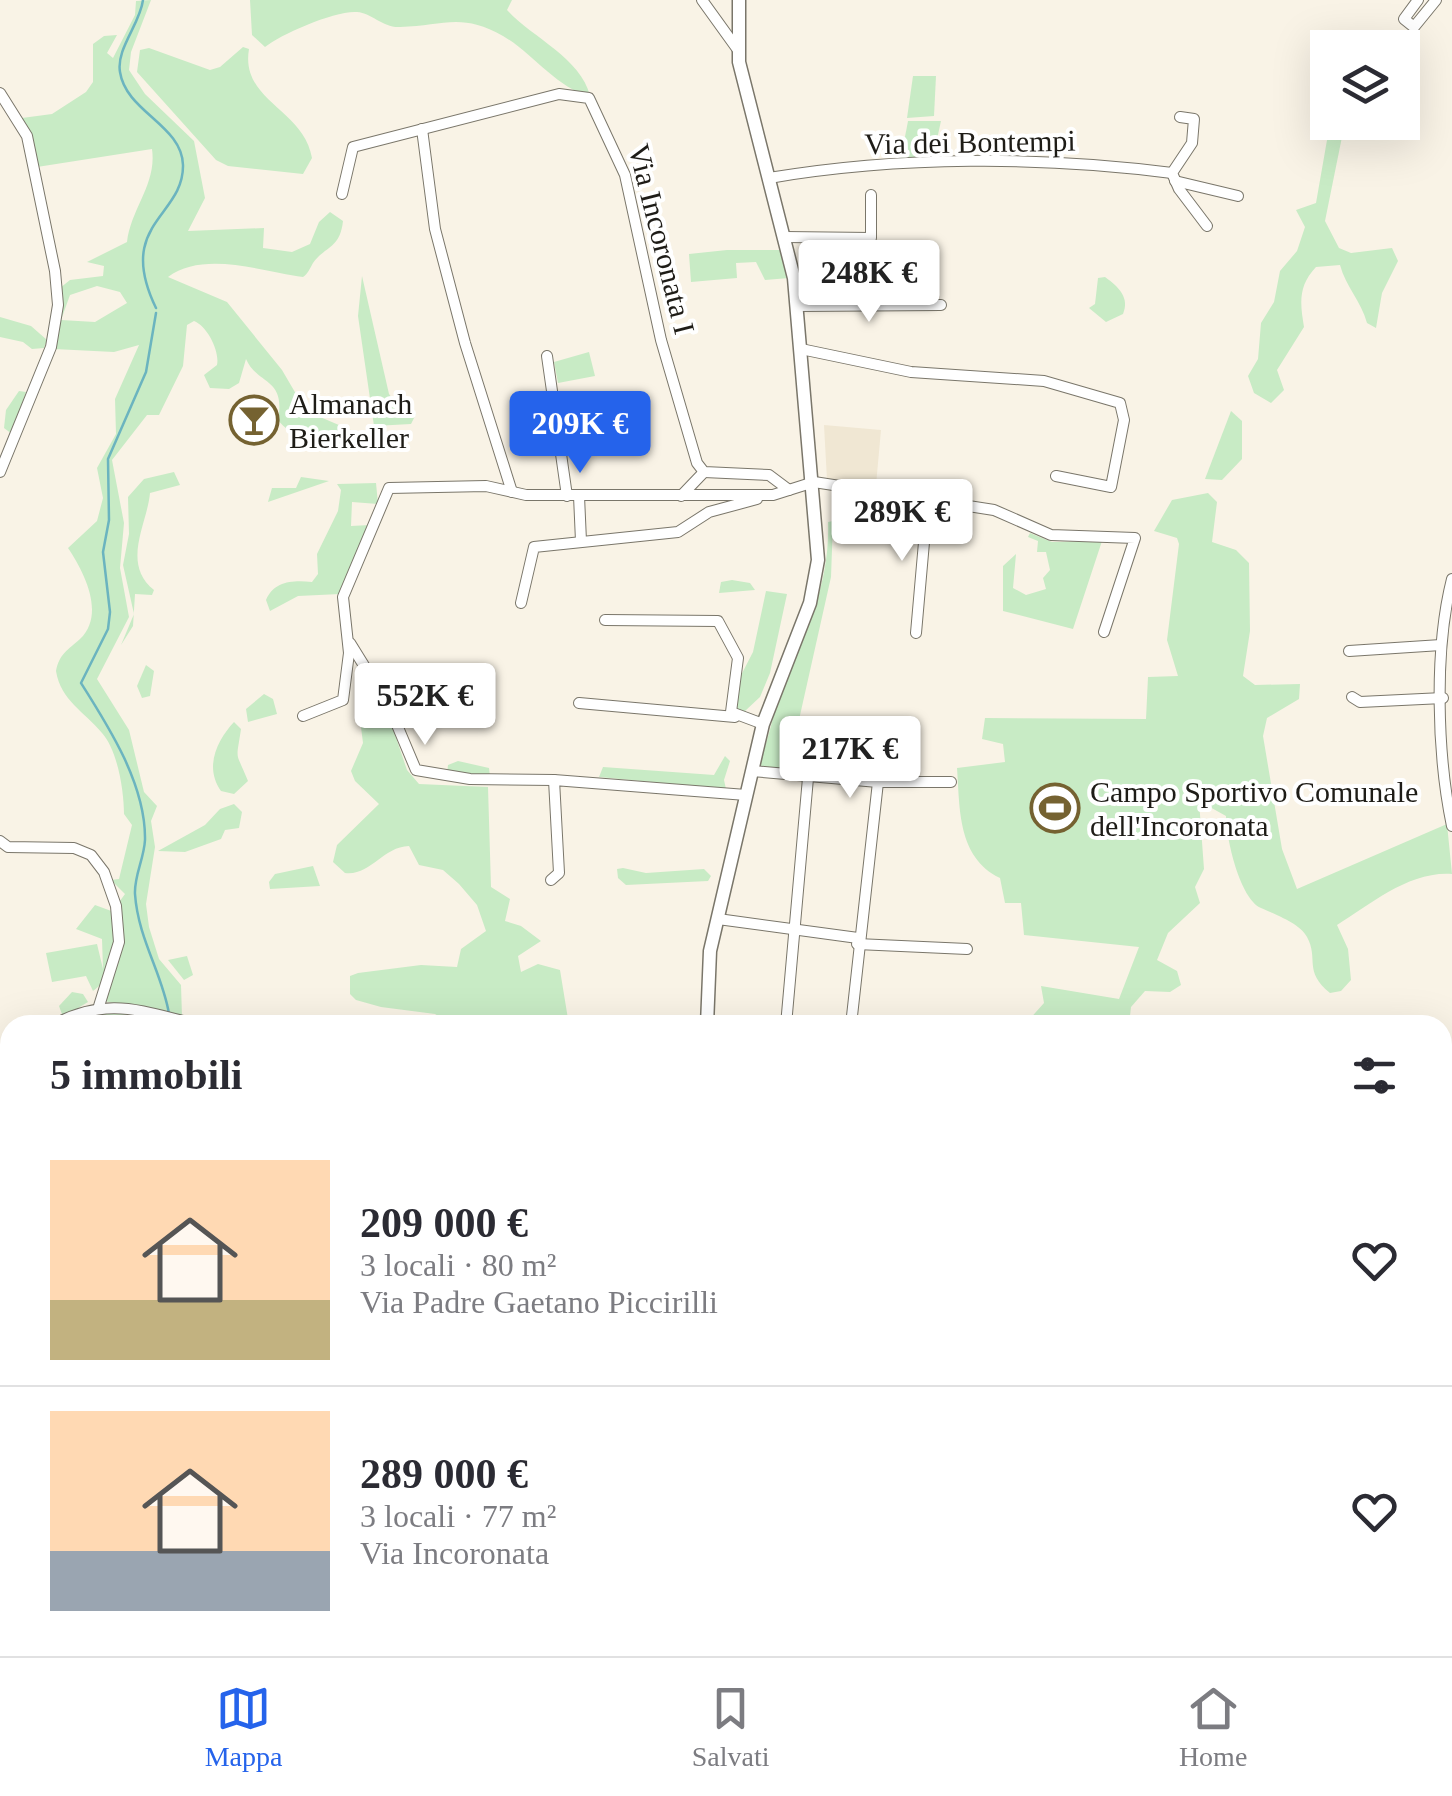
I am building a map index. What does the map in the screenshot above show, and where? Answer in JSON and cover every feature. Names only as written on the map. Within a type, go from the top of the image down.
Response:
[{"type":"main road","points":[[708,1015],[708,968],[762,724],[815,582],[818,560],[796,306],[785,237],[738,50],[739,0]]},
{"type":"street","points":[[702,0],[738,50]]},
{"type":"street","points":[[1418,0],[1404,19],[1414,27],[1436,0]]},
{"type":"street","points":[[0,93],[27,136],[55,271],[58,305],[51,347],[0,472]]},
{"type":"street","name":"Via Incoronata I","points":[[342,194],[353,147],[560,94],[577,94],[594,104],[619,156],[688,444],[704,472]]},
{"type":"street","points":[[1180,116],[1194,120],[1194,134],[1174,177],[1207,226]]},
{"type":"street","points":[[422,130],[435,229],[464,342],[512,492]]},
{"type":"street","name":"Via dei Bontempi","points":[[769,178],[939,164],[1084,163],[1174,177],[1238,196]]},
{"type":"street","points":[[785,237],[872,238],[871,194]]},
{"type":"street","points":[[796,306],[941,304]]},
{"type":"street","points":[[801,349],[911,372],[1044,381],[1120,403],[1124,420],[1111,486],[1056,476]]},
{"type":"street","points":[[547,356],[581,541]]},
{"type":"street","points":[[681,496],[704,472],[769,476],[789,490]]},
{"type":"street","points":[[521,603],[532,549],[678,532],[709,512],[814,482],[994,510],[1051,535],[1135,538],[1104,632]]},
{"type":"street","points":[[302,716],[343,700],[348,640],[342,612],[346,584],[389,488],[486,486],[573,496],[773,495]]},
{"type":"street","points":[[916,633],[928,497]]},
{"type":"street","points":[[1452,579],[1441,644],[1452,826]]},
{"type":"street","points":[[605,620],[718,620],[738,658],[730,706],[735,717]]},
{"type":"street","points":[[348,640],[388,706],[416,770],[470,779],[554,780],[746,794]]},
{"type":"street","points":[[1349,652],[1441,644]]},
{"type":"street","points":[[1352,697],[1360,702],[1443,698]]},
{"type":"street","points":[[578,703],[735,717],[762,724]]},
{"type":"street","points":[[752,771],[878,782],[951,782]]},
{"type":"street","points":[[787,1015],[808,778]]},
{"type":"street","points":[[550,880],[559,873],[554,780]]},
{"type":"street","points":[[852,1015],[878,782]]},
{"type":"street","points":[[0,841],[8,847],[74,848],[99,864],[116,906],[119,942],[99,1006]]},
{"type":"street","points":[[718,919],[858,941],[967,949]]},
{"type":"street","points":[[77,1015],[99,1006],[153,1015]]},
{"type":"shaded area","points":[[824,425],[881,430],[876,485],[827,480]]},
{"type":"green space","points":[[151,0],[131,52],[129,70],[145,94],[194,141],[205,198],[188,231],[264,228],[263,248],[292,252],[310,244],[319,222],[330,212],[343,221],[335,242],[303,277],[216,264],[183,269],[168,277],[227,302],[282,370],[306,411],[360,434],[363,442],[330,447],[306,440],[285,427],[278,420],[275,389],[246,359],[239,383],[229,389],[210,388],[204,375],[217,365],[217,353],[208,333],[194,321],[187,325],[183,366],[159,415],[147,415],[112,460],[124,523],[120,568],[129,617],[97,679],[129,730],[144,792],[157,806],[151,821],[155,847],[146,904],[159,959],[181,985],[182,1015],[104,1001],[119,961],[117,905],[125,894],[111,880],[119,879],[132,825],[124,814],[121,783],[108,741],[68,698],[56,671],[62,656],[88,629],[91,618],[90,593],[68,548],[97,521],[103,498],[97,468],[116,434],[115,399],[139,345],[114,352],[54,349],[60,288],[70,280],[103,276],[104,266],[87,262],[127,242],[151,174],[152,149],[37,167],[22,118],[52,114],[86,92],[93,82],[93,44],[104,36],[117,35],[107,53],[113,58],[135,15],[136,1]],"holes":[[[97,286],[120,292],[127,303],[95,322],[61,320],[70,295]]]},
{"type":"green space","points":[[250,0],[512,0],[507,10],[577,70],[590,96],[566,86],[503,36],[463,22],[394,27],[362,13],[348,12],[309,24],[265,47],[252,35]]},
{"type":"green space","points":[[243,47],[249,49],[254,81],[307,141],[312,158],[303,174],[228,166],[216,160],[137,72],[140,50],[149,48],[210,70],[220,67]]},
{"type":"green space","points":[[913,76],[936,76],[934,116],[907,118]]},
{"type":"green space","points":[[908,121],[941,121],[932,162],[900,163]]},
{"type":"green space","points":[[1327,140],[1341,140],[1325,221],[1339,248],[1351,253],[1392,248],[1398,261],[1382,293],[1376,328],[1367,323],[1340,265],[1316,267],[1302,295],[1304,327],[1277,370],[1284,390],[1271,403],[1254,393],[1248,376],[1258,359],[1261,323],[1274,302],[1280,271],[1297,251],[1305,227],[1296,210],[1316,203]]},
{"type":"green space","points":[[785,250],[789,278],[765,280],[756,262],[736,263],[737,278],[691,282],[689,254]]},
{"type":"green space","points":[[362,276],[389,394],[402,411],[416,414],[411,424],[374,426],[358,316]]},
{"type":"green space","points":[[1105,277],[1119,289],[1125,303],[1123,314],[1106,322],[1089,308],[1095,304],[1098,278]]},
{"type":"green space","points":[[0,317],[31,326],[47,340],[44,348],[32,349],[23,342],[0,337]]},
{"type":"green space","points":[[589,352],[595,376],[558,383],[554,362]]},
{"type":"green space","points":[[19,391],[26,392],[12,434],[4,428],[6,410]]},
{"type":"green space","points":[[1231,411],[1242,421],[1242,459],[1222,480],[1205,479]]},
{"type":"green space","points":[[174,472],[180,485],[150,493],[137,556],[144,579],[154,590],[152,595],[135,594],[134,613],[123,565],[129,534],[128,497],[144,479]]},
{"type":"green space","points":[[301,477],[329,481],[268,502],[272,488],[296,488]]},
{"type":"green space","points":[[376,483],[378,504],[352,502],[351,526],[370,525],[340,594],[298,596],[270,611],[266,600],[279,585],[312,582],[318,574],[317,554],[338,511],[341,490],[337,484]]},
{"type":"green space","points":[[1208,493],[1217,502],[1212,542],[1236,550],[1249,563],[1250,631],[1243,676],[1255,685],[1300,684],[1299,699],[1267,718],[1263,736],[1282,849],[1297,889],[1447,824],[1452,874],[1436,874],[1406,883],[1337,925],[1348,949],[1351,980],[1341,991],[1330,993],[1314,971],[1304,932],[1261,908],[1247,893],[1232,852],[1226,816],[1199,801],[1204,869],[1195,887],[1200,903],[1168,933],[1157,960],[1177,971],[1181,985],[1170,992],[1145,991],[1131,1007],[1130,1015],[1033,1015],[1044,1003],[1041,986],[1119,999],[1139,947],[1024,935],[1021,903],[1005,903],[1000,878],[986,869],[968,845],[957,768],[1005,762],[1003,744],[982,739],[985,718],[1146,719],[1148,677],[1178,676],[1167,640],[1179,544],[1177,538],[1154,531],[1172,500]]},
{"type":"green space","points":[[833,521],[831,577],[792,751],[802,763],[795,772],[758,768],[782,690],[816,603],[825,565],[828,522]]},
{"type":"green space","points":[[1030,533],[1052,542],[1102,541],[1073,629],[1003,611],[1003,566],[1016,554],[1013,588],[1026,595],[1046,589],[1043,578],[1050,570],[1046,552],[1037,552],[1038,541],[1028,537]]},
{"type":"green space","points":[[721,582],[750,583],[755,590],[719,593]]},
{"type":"green space","points":[[766,591],[787,594],[770,673],[760,697],[745,711],[746,717],[734,714],[736,685],[753,652]]},
{"type":"green space","points":[[146,665],[154,671],[150,696],[142,698],[137,686]]},
{"type":"green space","points":[[371,690],[386,708],[407,770],[419,784],[488,787],[491,887],[510,899],[505,921],[521,926],[541,941],[518,956],[521,972],[538,964],[560,970],[567,1015],[437,1015],[381,1007],[356,1000],[350,994],[350,976],[358,973],[421,965],[457,967],[461,949],[486,931],[477,905],[459,884],[443,870],[419,865],[409,846],[391,851],[354,873],[345,873],[333,862],[337,845],[379,804],[355,781],[351,771],[363,743],[357,696]]},
{"type":"green space","points":[[264,694],[273,699],[277,714],[248,722],[246,709]]},
{"type":"green space","points":[[853,720],[855,744],[868,746],[872,724],[880,731],[910,737],[906,757],[866,754],[862,772],[841,771]]},
{"type":"green space","points":[[234,722],[241,729],[238,756],[248,781],[234,794],[221,791],[213,762],[223,736]]},
{"type":"green space","points":[[725,756],[730,761],[724,780],[726,789],[599,777],[603,767],[714,775]]},
{"type":"green space","points":[[458,761],[489,768],[490,777],[447,774],[448,765]]},
{"type":"green space","points":[[234,804],[242,812],[239,828],[225,830],[221,839],[185,852],[158,851],[205,825],[220,809]]},
{"type":"green space","points":[[313,866],[320,886],[270,889],[269,882],[275,874]]},
{"type":"green space","points":[[617,869],[646,873],[704,869],[711,876],[708,881],[626,885],[618,878]]},
{"type":"green space","points":[[95,905],[114,912],[112,955],[106,976],[93,991],[86,976],[52,982],[46,953],[97,944],[103,969],[102,939],[76,929]]},
{"type":"green space","points":[[187,956],[193,975],[184,980],[168,960]]},
{"type":"green space","points":[[72,992],[83,994],[88,1002],[66,1015],[62,1015],[59,1006]]},
{"type":"green space","points":[[90,1011],[136,1015],[82,1015]]},
{"type":"waterway","points":[[143,0],[121,54],[120,72],[132,98],[174,139],[183,165],[180,183],[154,224],[143,257],[145,280],[156,308]]},
{"type":"waterway","points":[[156,313],[146,372],[108,459],[109,520],[103,552],[110,612],[108,629],[81,683],[124,757],[139,798],[145,840],[135,887],[137,910],[169,1014]]},
{"type":"place","name":"Almanach Bierkeller","points":[[254,420]]},
{"type":"place","name":"Campo Sportivo Comunale dell'Incoronata","points":[[1055,808]]}]
